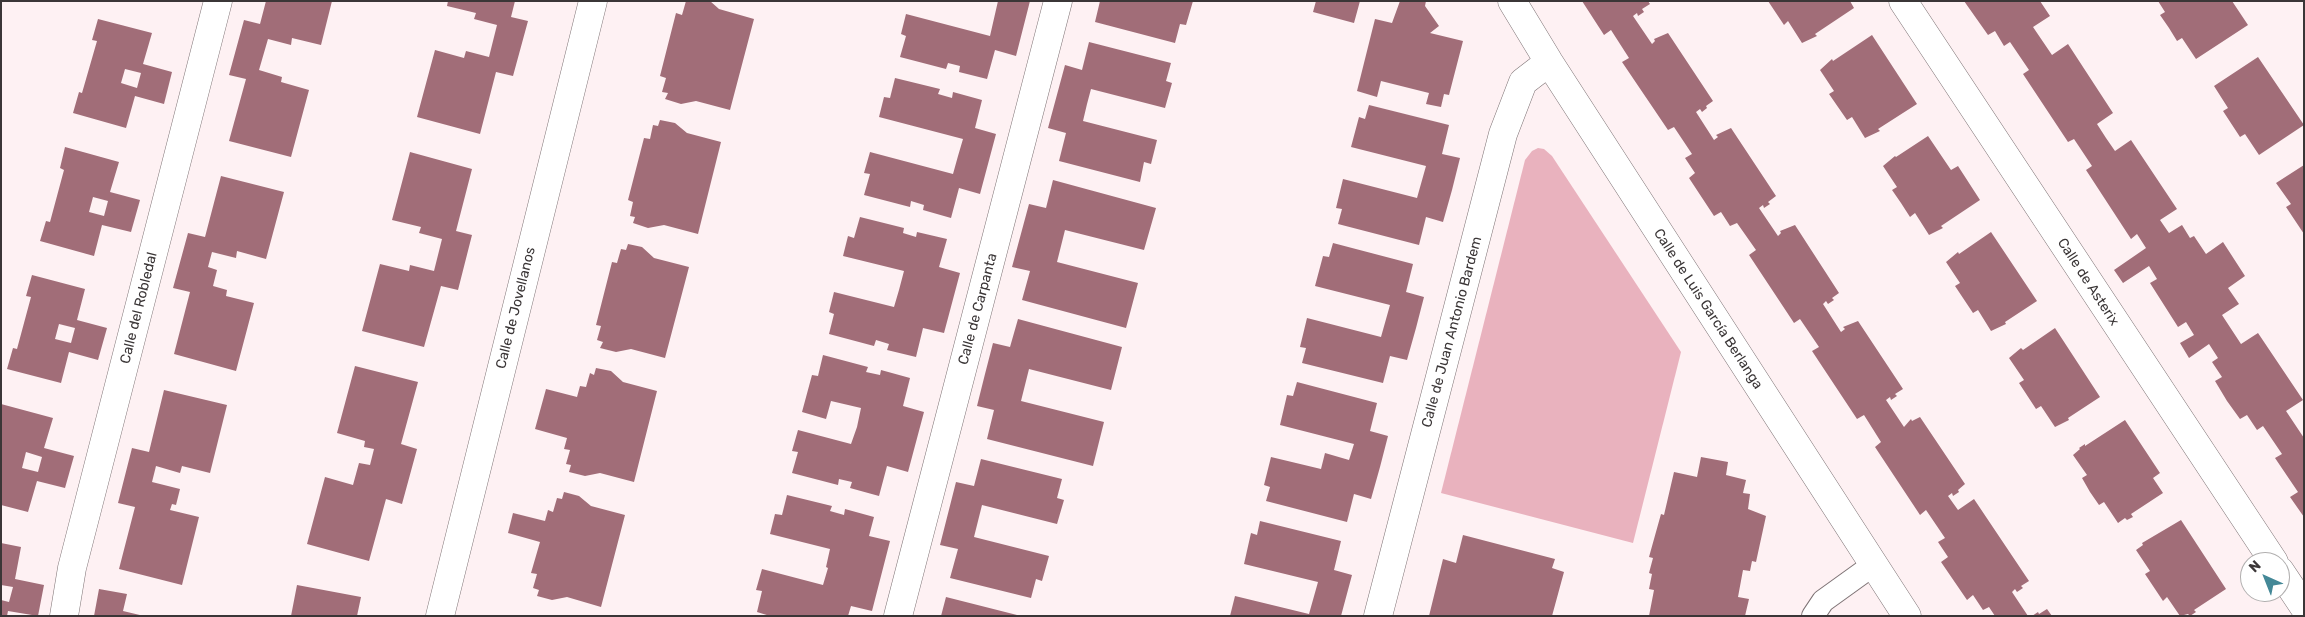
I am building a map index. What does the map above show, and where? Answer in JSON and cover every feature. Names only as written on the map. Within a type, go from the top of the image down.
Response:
[{"type":"street","name":"Calle del Robledal","points":[[64,616],[72,568],[218,1]]},
{"type":"street","name":"Calle de Jovellanos","points":[[440,616],[593,1]]},
{"type":"street","name":"Calle de Carpanta","points":[[898,616],[1058,1]]},
{"type":"street","name":"Calle de Luis García Berlanga","points":[[1512,1],[1549,62],[1907,616]]},
{"type":"street","name":"Calle de Asterix","points":[[1903,1],[2267,552]]},
{"type":"street","name":"Calle de Juan Antonio Bardem","points":[[1378,616],[1503,134],[1523,82],[1549,62]]},
{"type":"street","points":[[2290,586],[2304,607]]},
{"type":"lane","points":[[1813,616],[1823,601],[1873,565]]},
{"type":"shaded area","points":[[1538,148],[1544,149],[1552,156],[1681,352],[1633,543],[1441,493],[1525,160],[1532,151]]},
{"type":"building","points":[[266,1],[332,1],[321,45],[292,38],[291,45],[268,39],[259,70],[282,77],[281,82],[309,90],[291,157],[229,141],[246,79],[229,75],[244,20],[260,24]]},
{"type":"building","points":[[448,1],[515,1],[511,17],[528,21],[513,76],[496,72],[480,134],[417,117],[435,50],[464,58],[466,51],[489,57],[497,25],[474,19],[476,13],[447,6]]},
{"type":"building","points":[[686,1],[710,1],[719,9],[754,19],[730,110],[696,101],[681,104],[665,99],[668,93],[662,92],[666,78],[660,76],[676,13],[682,15]]},
{"type":"building","points":[[998,1],[1030,1],[1016,56],[995,50],[987,79],[959,72],[960,66],[948,63],[946,69],[900,57],[906,36],[901,34],[906,14],[990,36]]},
{"type":"building","points":[[1100,1],[1193,1],[1186,25],[1180,24],[1175,43],[1095,22]]},
{"type":"building","points":[[1316,1],[1360,1],[1354,23],[1313,12]]},
{"type":"building","points":[[1400,1],[1426,1],[1425,6],[1439,26],[1430,33],[1463,41],[1449,95],[1444,94],[1441,107],[1426,104],[1429,93],[1381,81],[1377,97],[1357,91],[1375,19],[1392,23]]},
{"type":"building","points":[[1582,1],[1648,1],[1650,4],[1642,9],[1644,12],[1638,16],[1637,13],[1633,16],[1652,44],[1655,41],[1654,39],[1668,33],[1713,101],[1702,112],[1700,109],[1696,112],[1714,140],[1718,137],[1716,135],[1731,128],[1776,196],[1768,202],[1770,204],[1764,208],[1763,205],[1759,208],[1778,236],[1781,233],[1780,231],[1795,225],[1839,293],[1832,298],[1834,300],[1828,304],[1826,301],[1823,304],[1841,332],[1845,329],[1843,327],[1858,321],[1903,389],[1895,394],[1897,396],[1891,400],[1890,397],[1886,400],[1904,427],[1911,419],[1912,421],[1920,417],[1965,484],[1958,490],[1959,492],[1953,496],[1952,493],[1948,496],[1958,510],[1974,499],[2029,581],[2021,586],[2023,588],[2017,592],[2015,589],[2012,592],[2028,616],[1995,616],[1989,607],[1983,610],[1973,595],[1967,600],[1941,562],[1948,557],[1938,542],[1945,538],[1926,510],[1920,515],[1875,447],[1881,442],[1864,415],[1857,419],[1812,351],[1819,347],[1800,319],[1794,323],[1749,255],[1756,250],[1737,223],[1730,226],[1721,212],[1714,216],[1689,178],[1695,173],[1685,158],[1692,154],[1674,127],[1668,130],[1622,62],[1629,58],[1611,30],[1604,35]]},
{"type":"building","points":[[1768,1],[1850,1],[1854,8],[1815,34],[1817,36],[1802,43],[1788,21],[1784,25]]},
{"type":"building","points":[[1964,1],[2040,1],[2050,16],[2033,27],[2052,55],[2068,44],[2113,113],[2097,124],[2106,138],[2115,151],[2131,140],[2177,209],[2160,220],[2169,233],[2182,225],[2190,238],[2194,236],[2206,254],[2223,242],[2245,276],[2228,288],[2239,304],[2222,315],[2241,344],[2258,333],[2303,400],[2286,411],[2304,438],[2304,517],[2290,497],[2298,492],[2275,458],[2282,454],[2263,426],[2257,430],[2247,415],[2240,419],[2227,401],[2215,381],[2222,377],[2212,362],[2218,358],[2209,344],[2189,358],[2180,343],[2194,335],[2186,322],[2178,327],[2150,283],[2157,279],[2149,266],[2123,283],[2114,270],[2146,248],[2137,234],[2131,239],[2086,170],[2092,166],[2074,139],[2068,142],[2023,74],[2029,70],[2010,42],[2004,46],[1995,31],[1988,35]]},
{"type":"building","points":[[2158,1],[2232,1],[2248,25],[2196,59],[2182,38],[2177,41],[2160,15],[2165,12]]},
{"type":"building","points":[[98,19],[152,33],[143,64],[172,72],[164,104],[135,96],[126,128],[73,113],[79,92],[82,93],[97,41],[92,40]],"holes":[[[125,69],[141,73],[137,88],[121,83]]]},
{"type":"building","points":[[1872,35],[1917,104],[1878,129],[1880,131],[1865,138],[1852,117],[1847,120],[1829,94],[1834,91],[1820,70],[1832,59],[1833,61]]},
{"type":"building","points":[[1089,42],[1171,63],[1166,81],[1172,83],[1165,108],[1091,89],[1087,104],[1083,121],[1157,140],[1151,164],[1144,162],[1140,182],[1059,161],[1066,133],[1048,128],[1065,65],[1082,70]]},
{"type":"building","points":[[2258,57],[2304,125],[2259,155],[2245,134],[2240,137],[2223,111],[2228,108],[2214,86]]},
{"type":"building","points":[[895,78],[940,89],[938,94],[952,98],[953,92],[982,100],[975,128],[996,134],[980,194],[959,188],[951,218],[923,210],[924,205],[911,201],[910,207],[864,195],[870,174],[864,173],[870,152],[953,174],[963,139],[879,117],[884,97],[890,98]]},
{"type":"building","points":[[1369,105],[1449,125],[1442,154],[1460,158],[1452,190],[1443,222],[1426,217],[1419,245],[1338,224],[1342,209],[1336,208],[1343,179],[1417,198],[1426,166],[1351,147],[1359,117],[1365,119]]},
{"type":"building","points":[[660,120],[675,123],[687,133],[721,142],[698,234],[664,225],[648,228],[633,223],[635,217],[630,216],[633,202],[628,200],[644,138],[650,139],[653,125],[658,126]]},
{"type":"building","points":[[1928,136],[1951,170],[1958,166],[1980,200],[1941,226],[1943,228],[1929,235],[1915,213],[1910,217],[1892,190],[1897,187],[1883,166],[1895,156]]},
{"type":"building","points":[[65,147],[119,162],[110,192],[140,200],[131,232],[102,225],[94,256],[40,241],[46,221],[50,222],[64,170],[60,168]],"holes":[[[93,197],[108,201],[104,216],[89,212]]]},
{"type":"building","points":[[410,152],[472,169],[456,231],[472,235],[458,290],[441,286],[424,347],[362,331],[380,264],[409,271],[410,265],[434,271],[442,239],[419,233],[421,227],[392,220]]},
{"type":"building","points":[[2304,165],[2304,234],[2286,207],[2291,204],[2276,183]]},
{"type":"building","points":[[221,176],[284,192],[266,259],[237,251],[236,258],[212,252],[208,267],[217,270],[213,286],[227,290],[226,296],[254,303],[236,371],[174,354],[190,292],[173,288],[188,233],[205,237]]},
{"type":"building","points":[[1053,180],[1156,208],[1144,250],[1065,230],[1057,262],[1138,283],[1126,328],[1022,300],[1030,271],[1012,267],[1029,204],[1046,208]]},
{"type":"building","points":[[860,217],[904,228],[903,233],[916,237],[917,232],[947,239],[939,267],[960,273],[944,333],[923,328],[916,357],[887,350],[889,344],[876,340],[874,346],[829,334],[834,314],[829,312],[834,292],[894,307],[899,290],[904,271],[843,256],[848,236],[854,238]]},
{"type":"building","points":[[1991,232],[2037,301],[2005,322],[2006,324],[1991,331],[1978,310],[1973,313],[1955,286],[1960,283],[1946,262],[1958,252],[1959,254]]},
{"type":"building","points":[[1333,243],[1413,264],[1406,292],[1424,297],[1407,360],[1390,356],[1383,383],[1302,363],[1306,348],[1300,347],[1307,318],[1381,337],[1390,305],[1315,286],[1323,256],[1329,257]]},
{"type":"building","points":[[628,244],[642,247],[654,258],[689,267],[665,358],[631,349],[616,352],[600,348],[603,342],[597,340],[601,326],[596,325],[612,262],[617,263],[621,249],[626,250]]},
{"type":"building","points":[[32,275],[85,289],[77,320],[107,328],[98,360],[69,352],[61,383],[7,369],[13,348],[17,349],[31,297],[26,296]],"holes":[[[59,324],[75,328],[71,343],[55,339]]]},
{"type":"building","points":[[1018,319],[1122,347],[1111,390],[1029,369],[1021,401],[1104,422],[1093,466],[987,439],[994,410],[977,406],[993,343],[1010,347]]},
{"type":"building","points":[[2055,328],[2100,397],[2068,418],[2069,420],[2055,427],[2041,406],[2036,409],[2019,383],[2024,380],[2009,358],[2021,348],[2023,350]]},
{"type":"building","points":[[823,355],[868,367],[866,372],[880,375],[881,370],[910,378],[903,406],[924,412],[908,472],[887,466],[879,496],[850,488],[852,482],[839,479],[838,485],[792,473],[798,452],[792,451],[798,430],[851,444],[857,427],[861,408],[831,401],[826,419],[802,412],[812,375],[818,376]]},
{"type":"building","points":[[355,366],[418,382],[401,444],[417,449],[402,504],[386,499],[369,561],[307,544],[325,477],[353,485],[359,463],[370,465],[374,449],[364,447],[365,441],[337,433]]},
{"type":"building","points":[[596,368],[611,371],[623,382],[657,391],[634,482],[600,473],[585,476],[569,472],[571,465],[566,464],[570,450],[564,449],[567,438],[535,429],[546,389],[577,397],[580,386],[586,387],[590,373],[594,375]]},
{"type":"building","points":[[1297,382],[1377,403],[1370,431],[1388,436],[1371,499],[1354,494],[1347,522],[1266,501],[1270,487],[1264,485],[1271,457],[1321,469],[1325,453],[1349,460],[1354,444],[1280,425],[1287,395],[1293,396]]},
{"type":"building","points":[[164,390],[227,405],[210,473],[182,466],[180,473],[156,466],[152,482],[180,489],[176,505],[172,504],[170,510],[199,517],[182,585],[119,569],[135,507],[118,503],[132,448],[149,452]]},
{"type":"building","points":[[1,404],[53,418],[44,448],[74,456],[65,488],[37,481],[28,512],[1,505]],"holes":[[[26,452],[42,457],[38,472],[22,468]]]},
{"type":"building","points":[[2125,420],[2160,473],[2153,478],[2163,493],[2131,514],[2133,517],[2127,520],[2125,518],[2118,523],[2104,502],[2099,505],[2090,492],[2082,478],[2087,475],[2073,455],[2079,448]]},
{"type":"building","points":[[1701,457],[1728,462],[1726,475],[1746,480],[1743,493],[1750,494],[1748,509],[1766,516],[1756,562],[1752,561],[1750,571],[1743,570],[1738,597],[1749,599],[1745,616],[1649,616],[1654,590],[1649,589],[1652,574],[1649,573],[1653,558],[1649,557],[1661,514],[1664,515],[1674,472],[1697,477]]},
{"type":"building","points":[[981,459],[1062,479],[1057,498],[1064,500],[1057,524],[982,505],[974,537],[1049,556],[1042,581],[1036,579],[1031,598],[950,578],[958,549],[940,545],[956,482],[974,486]]},
{"type":"building","points":[[564,492],[579,496],[591,506],[625,515],[601,607],[567,597],[552,600],[537,596],[539,590],[533,588],[537,574],[531,573],[540,542],[508,533],[513,513],[545,521],[548,510],[553,512],[557,498],[562,499]]},
{"type":"building","points":[[787,495],[832,506],[830,511],[844,515],[845,509],[874,517],[869,536],[890,541],[872,611],[851,606],[848,616],[770,616],[757,612],[762,591],[756,590],[762,569],[823,585],[828,568],[826,567],[830,549],[770,534],[775,514],[782,515]]},
{"type":"building","points":[[2181,520],[2226,589],[2194,610],[2196,612],[2190,616],[2188,614],[2180,616],[2167,597],[2163,601],[2145,574],[2150,571],[2136,550],[2143,545],[2142,543]]},
{"type":"building","points":[[1260,521],[1341,541],[1334,570],[1352,575],[1341,616],[1230,616],[1235,596],[1309,614],[1318,582],[1244,564],[1251,533],[1257,535]]},
{"type":"building","points":[[1463,535],[1555,559],[1552,568],[1564,572],[1552,616],[1429,616],[1443,559],[1456,563]]},
{"type":"building","points":[[1,543],[21,547],[15,579],[44,585],[38,616],[8,611],[7,616],[1,616],[1,600],[9,602],[13,587],[1,585]]},
{"type":"building","points":[[297,585],[361,597],[357,616],[291,616]]},
{"type":"building","points":[[99,589],[127,594],[123,611],[144,616],[94,616]]},
{"type":"building","points":[[946,597],[1017,615],[1017,616],[941,616]]},
{"type":"building","points":[[2047,609],[2052,616],[2032,616],[2038,612],[2039,614]]}]
